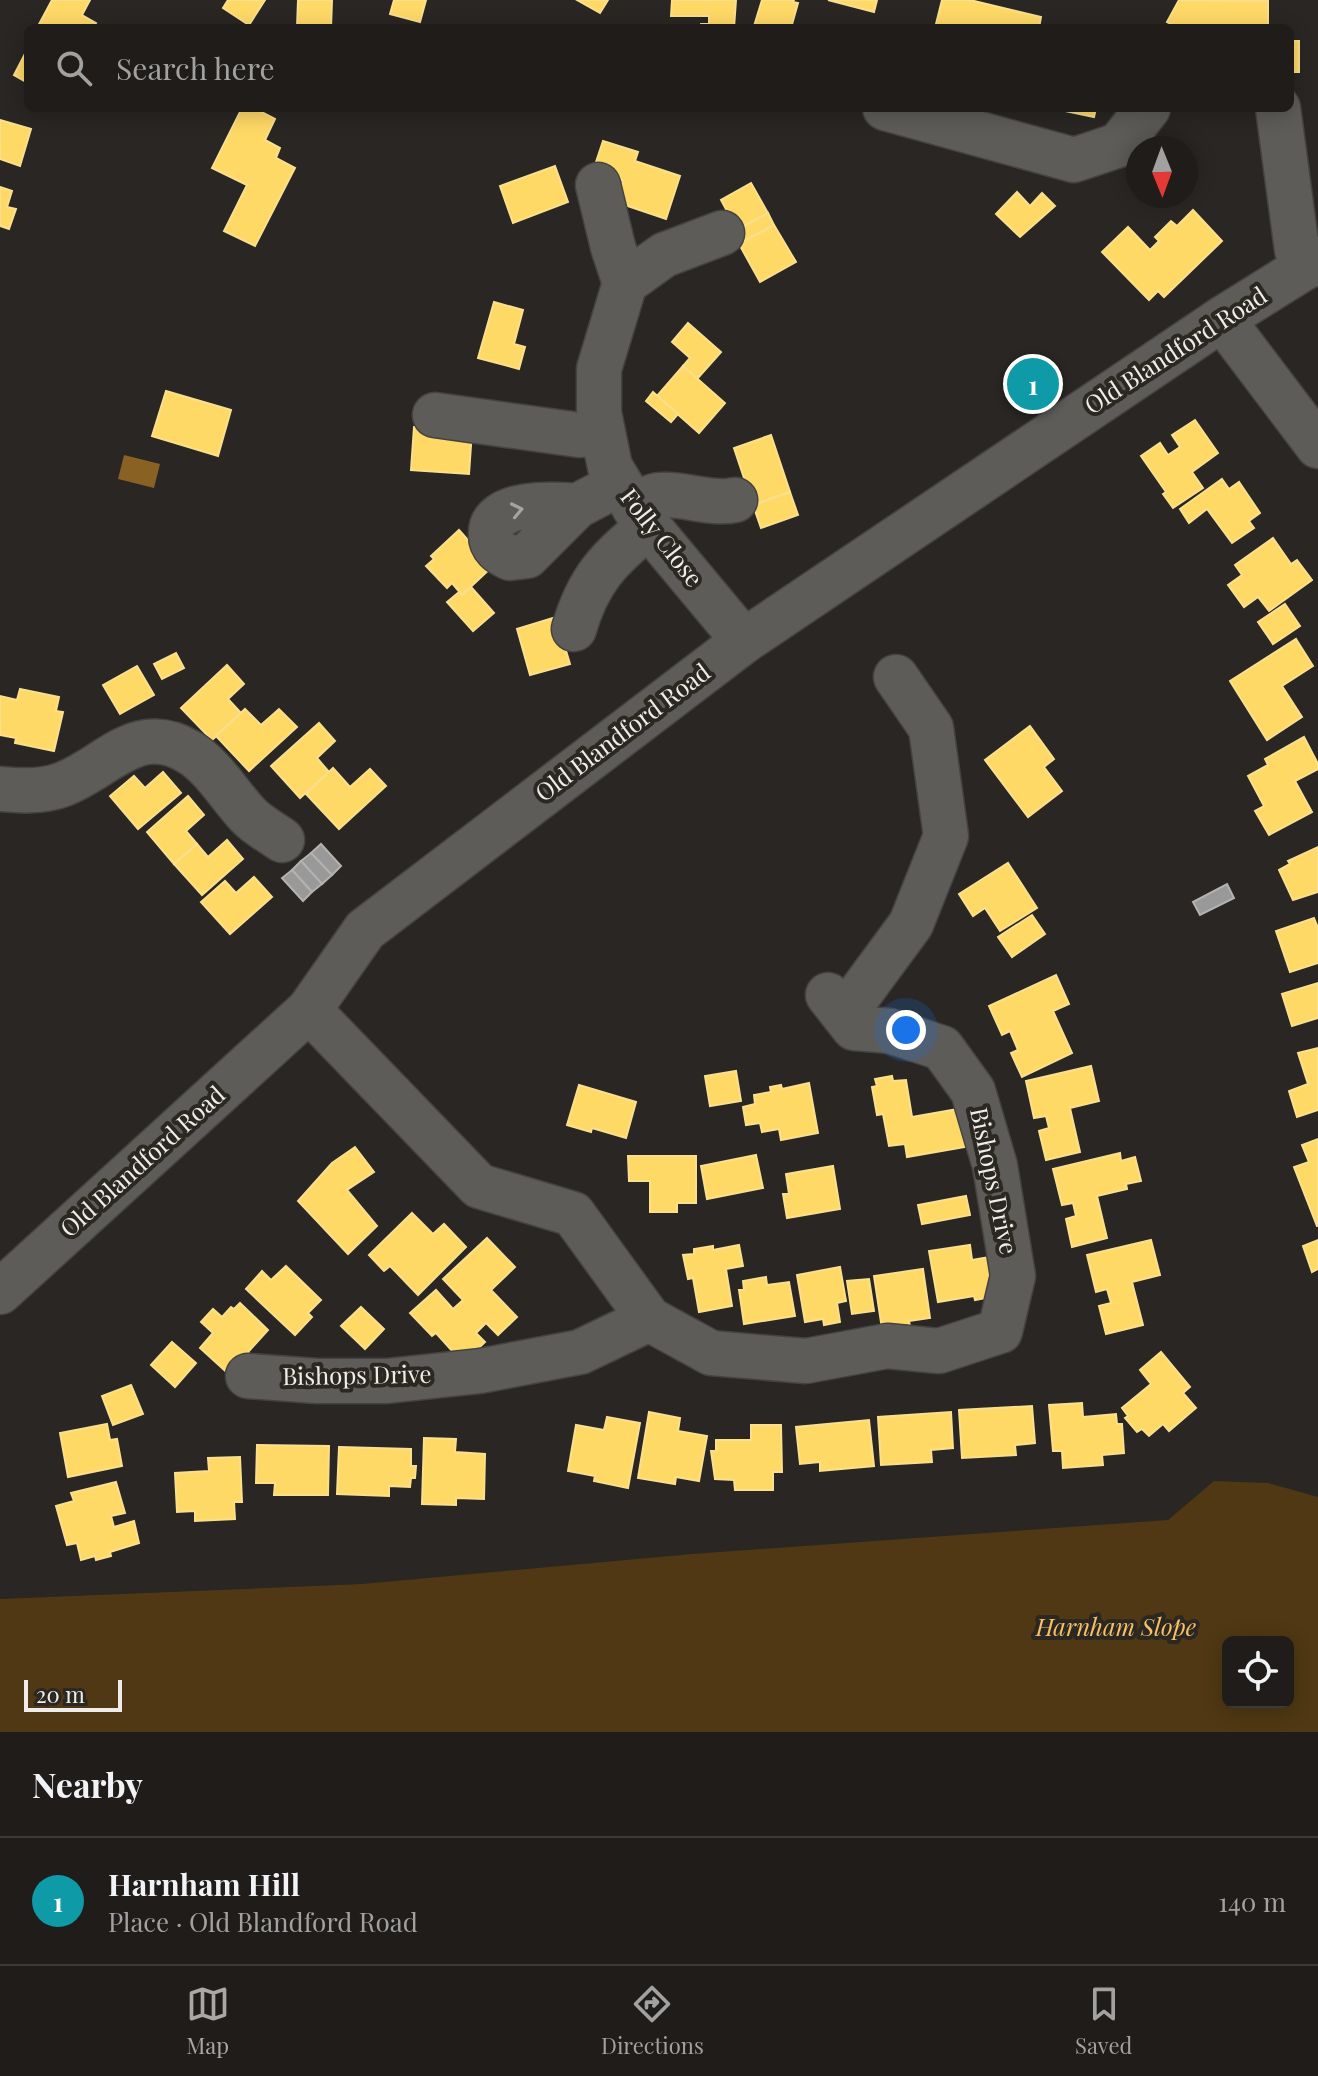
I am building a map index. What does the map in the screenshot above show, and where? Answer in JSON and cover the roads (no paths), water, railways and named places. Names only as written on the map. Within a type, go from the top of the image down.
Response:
[{"type":"street","points":[[900,112],[1074,160],[1119,145],[1145,112]]},
{"type":"street","points":[[1279,112],[1297,250],[1312,263]]},
{"type":"street","points":[[598,185],[625,283],[664,255],[722,233]]},
{"type":"street","name":"Old Blandford Road","points":[[0,1292],[309,1010],[365,930],[744,641],[1222,319],[1312,263]]},
{"type":"street","name":"Folly Close","points":[[625,283],[599,369],[601,433],[610,467],[634,506],[744,641]]},
{"type":"street","points":[[1222,319],[1318,446]]},
{"type":"street","points":[[435,415],[579,435],[601,433]]},
{"type":"street","points":[[577,506],[634,506],[650,497],[662,495],[720,503],[735,500]]},
{"type":"street","points":[[574,629],[582,600],[600,571],[617,552],[634,506]]},
{"type":"street","name":"Bishops Drive","points":[[309,1010],[479,1186],[573,1214],[649,1319],[711,1353],[806,1361],[887,1346],[939,1351],[1000,1331],[1013,1276],[995,1166],[973,1091],[942,1048],[890,1031],[854,1028],[836,1005],[911,924],[946,836],[931,728],[896,677]]},
{"type":"street","points":[[0,789],[25,791],[59,786],[126,748],[144,741],[160,742],[192,753],[250,817],[282,840]]},
{"type":"street","name":"Bishops Drive","points":[[248,1376],[317,1381],[387,1381],[480,1371],[580,1352],[649,1319]]},
{"type":"place","name":"Harnham Hill","points":[[1033,384]]},
{"type":"park label","name":"Harnham Slope","points":[[1116,1628]]}]
